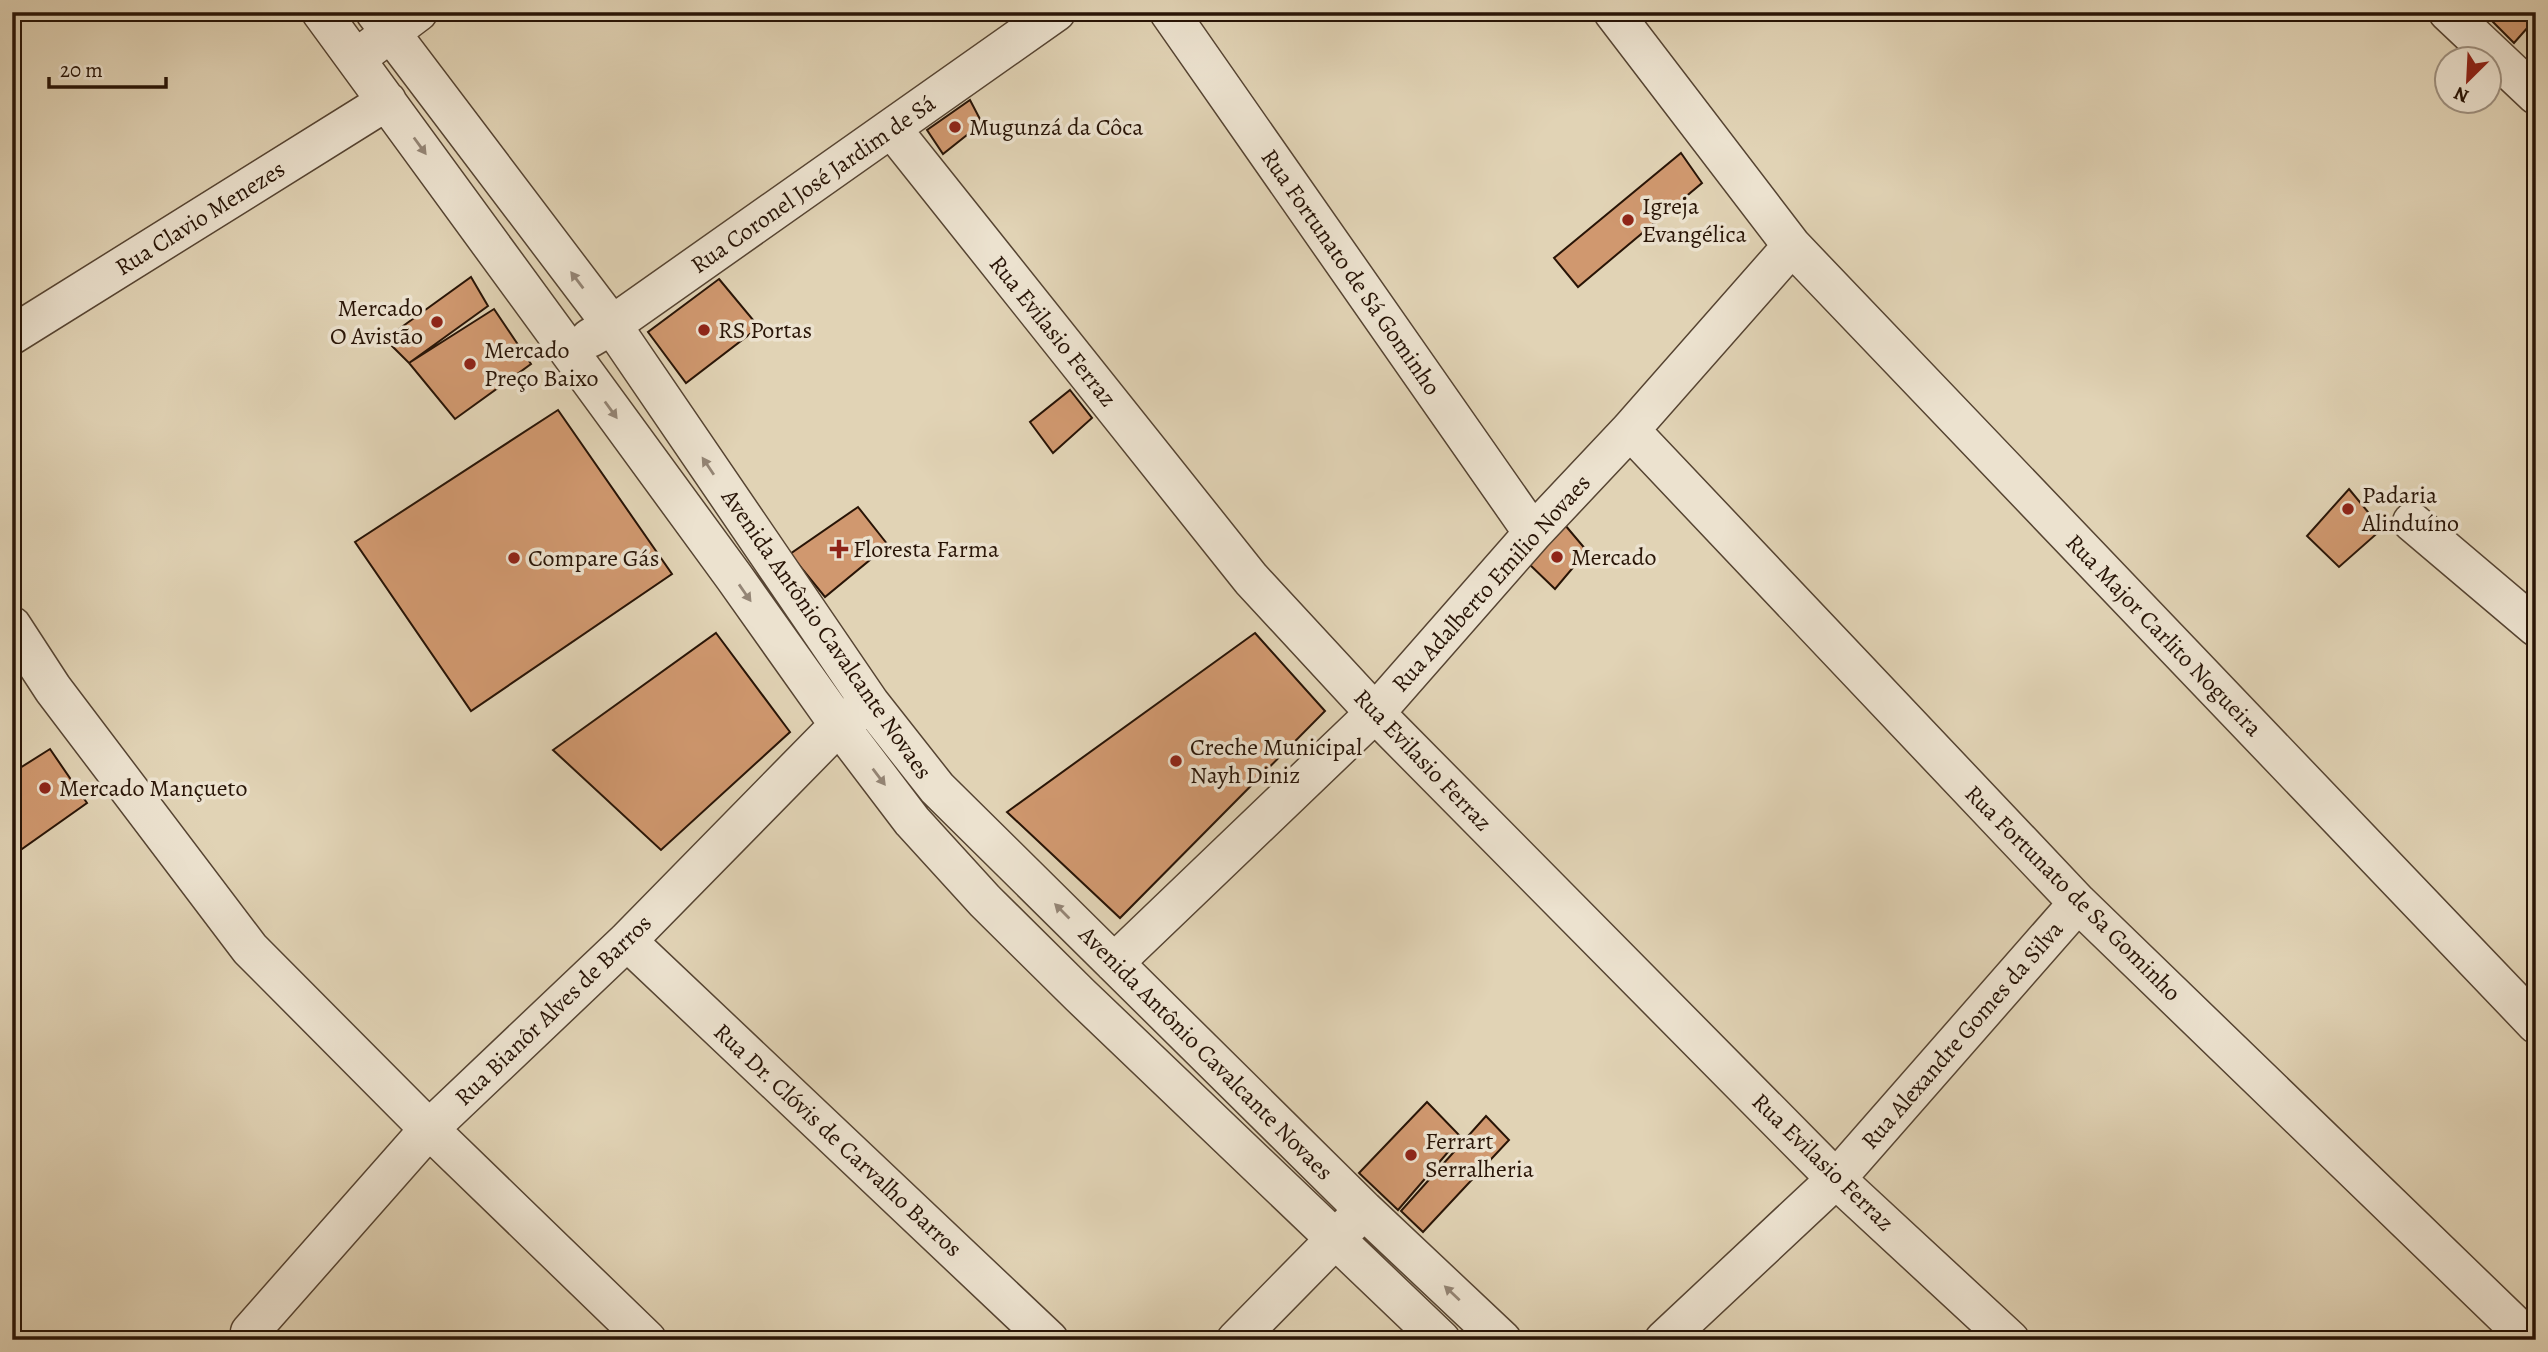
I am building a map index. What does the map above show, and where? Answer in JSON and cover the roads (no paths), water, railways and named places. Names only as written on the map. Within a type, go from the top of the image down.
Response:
[{"type":"street","points":[[321,12],[839,725],[912,821],[985,901],[1080,995],[1441,1340]]},
{"type":"street","name":"Rua Fortunato de Sá Gominho","points":[[1169,12],[1533,533]]},
{"type":"street","name":"Rua Major Carlito Nogueira","points":[[1613,12],[1792,246],[2536,1024]]},
{"type":"street","points":[[2448,12],[2536,95]]},
{"type":"street","name":"Rua Coronel José Jardim de Sá","points":[[568,351],[612,325],[892,130],[1048,15]]},
{"type":"street","points":[[356,59],[394,19]]},
{"type":"street","name":"Avenida Antônio Cavalcante Novaes","points":[[394,19],[612,325],[870,703],[937,788],[1364,1210],[1502,1340]]},
{"type":"street","name":"Rua Clavio Menezes","points":[[12,335],[387,101]]},
{"type":"street","name":"Rua Evilasio Ferraz","points":[[892,130],[1251,579],[1376,713],[1836,1178],[2010,1340]]},
{"type":"street","name":"Rua Adalberto Emilio Novaes","points":[[1114,963],[1376,713],[1533,533],[1630,430],[1792,246]]},
{"type":"street","name":"Rua Fortunato de Sa Gominho","points":[[1630,430],[2078,902],[2530,1340]]},
{"type":"street","points":[[2413,522],[2536,627]]},
{"type":"street","points":[[12,625],[53,689],[250,949],[429,1129],[647,1340]]},
{"type":"street","name":"Rua Bianôr Alves de Barros","points":[[254,1336],[429,1129],[627,941],[839,725],[870,703]]},
{"type":"street","name":"Rua Alexandre Gomes da Silva","points":[[1664,1340],[1836,1178],[2078,902]]},
{"type":"street","name":"Rua Dr. Clóvis de Carvalho Barros","points":[[627,941],[1049,1340]]},
{"type":"street","points":[[1236,1340],[1364,1210]]},
{"type":"place","name":"Mugunzá da Côca","points":[[955,127]]},
{"type":"place","name":"Igreja Evangélica","points":[[1628,220]]},
{"type":"place","name":"Mercado O Avistão","points":[[437,322]]},
{"type":"place","name":"RS Portas","points":[[704,330]]},
{"type":"place","name":"Mercado Preço Baixo","points":[[470,364]]},
{"type":"place","name":"Padaria Alinduíno","points":[[2348,509]]},
{"type":"place","name":"Floresta Farma","points":[[839,549]]},
{"type":"place","name":"Mercado","points":[[1557,557]]},
{"type":"place","name":"Compare Gás","points":[[514,558]]},
{"type":"place","name":"Creche Municipal Nayh Diniz","points":[[1176,761]]},
{"type":"place","name":"Mercado Mançueto","points":[[45,788]]},
{"type":"place","name":"Ferrart Serralheria","points":[[1411,1155]]}]
